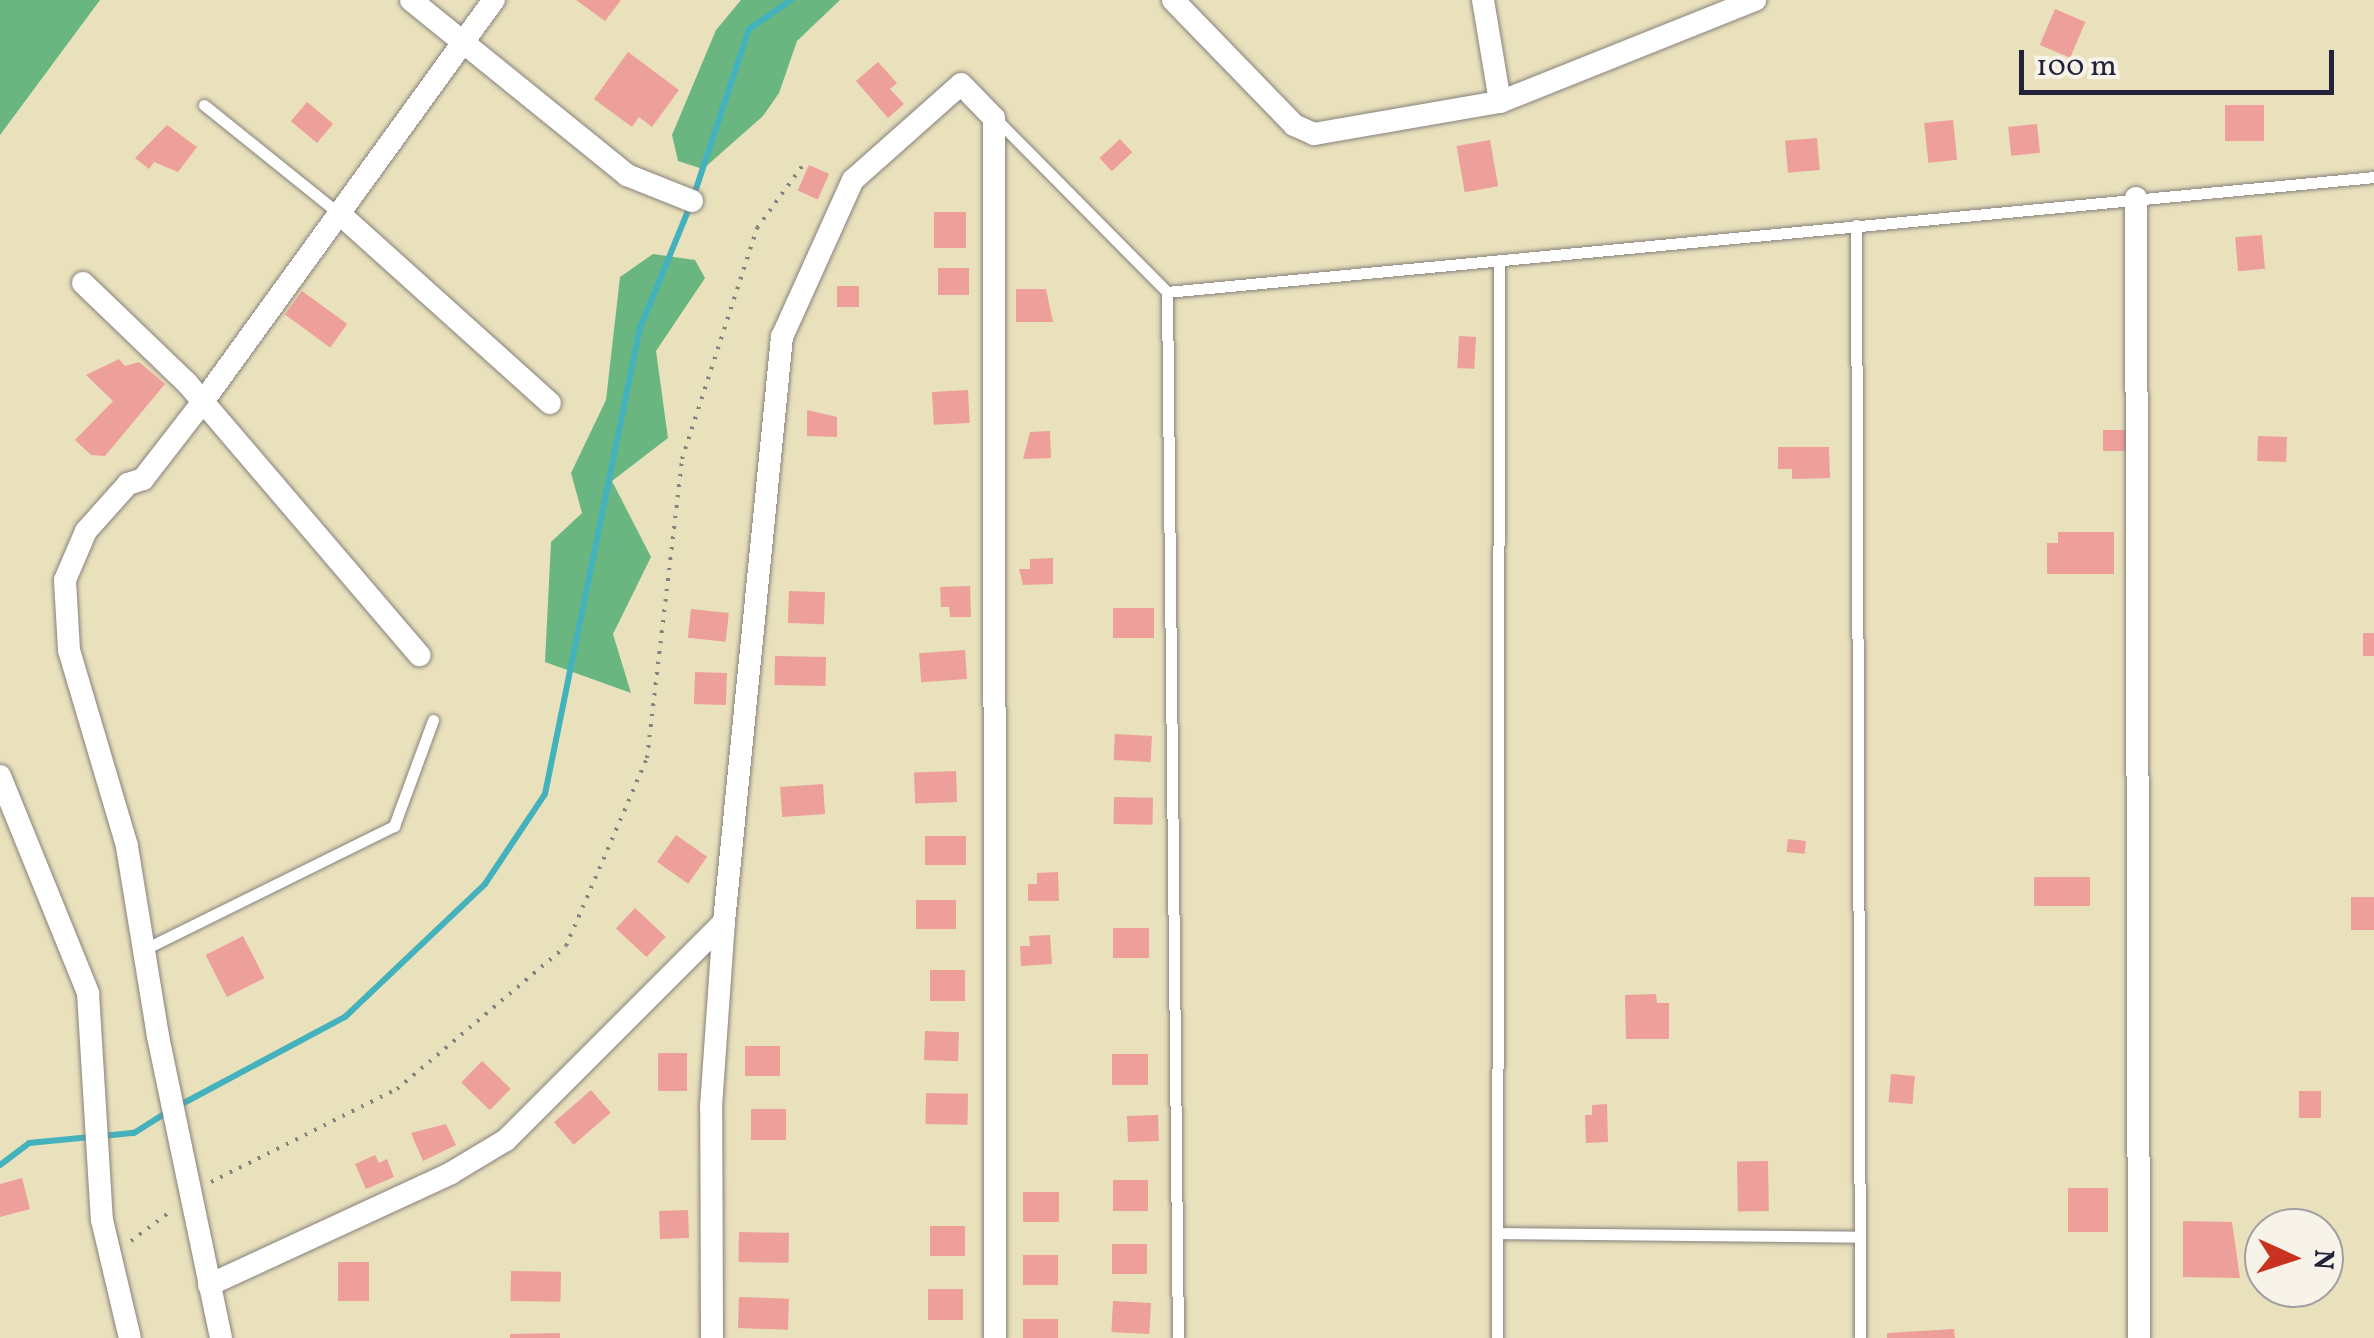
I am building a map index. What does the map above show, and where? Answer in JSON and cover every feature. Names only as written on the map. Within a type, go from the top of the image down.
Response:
[{"type":"street","points":[[411,0],[465,39],[628,176],[692,201]]},
{"type":"street","points":[[221,1338],[172,1110],[127,846],[69,650],[64,580],[86,530],[128,484],[143,479],[202,403],[494,0]]},
{"type":"street","points":[[1174,0],[1294,125],[1314,134],[1500,102],[1755,0]]},
{"type":"street","points":[[1484,0],[1500,102]]},
{"type":"street","points":[[712,1338],[711,1107],[724,922],[782,338],[852,180],[961,84],[994,118],[995,1338]]},
{"type":"street","points":[[2136,198],[2139,1338]]},
{"type":"street","points":[[341,215],[550,403]]},
{"type":"street","points":[[83,283],[202,403],[419,655]]},
{"type":"street","points":[[0,776],[88,993],[96,1136],[109,1257],[130,1338]]},
{"type":"street","points":[[209,1285],[451,1173],[506,1140],[724,922]]},
{"type":"lane","points":[[204,105],[341,215]]},
{"type":"lane","points":[[994,118],[1167,292],[1178,1338]]},
{"type":"lane","points":[[1167,292],[2374,176]]},
{"type":"lane","points":[[1856,225],[1860,1338]]},
{"type":"lane","points":[[1497,1338],[1500,260]]},
{"type":"lane","points":[[145,948],[394,826],[434,720]]},
{"type":"lane","points":[[1497,1233],[1859,1237]]},
{"type":"path","points":[[109,1257],[189,1197],[397,1088],[566,946],[647,758],[682,459],[756,228],[803,165]]},
{"type":"green space","points":[[0,0],[100,0],[0,135]]},
{"type":"green space","points":[[741,0],[840,0],[797,41],[779,93],[763,116],[703,169],[678,161],[672,135],[716,30]]},
{"type":"green space","points":[[653,254],[695,260],[705,278],[656,351],[668,438],[612,481],[651,557],[613,634],[631,693],[545,662],[551,542],[582,513],[571,473],[606,400],[620,277]]},
{"type":"building","points":[[576,0],[621,0],[605,21]]},
{"type":"building","points":[[2055,9],[2085,22],[2070,58],[2040,45]]},
{"type":"building","points":[[628,52],[679,90],[652,127],[639,117],[632,127],[594,99]]},
{"type":"building","points":[[878,62],[897,83],[890,89],[904,104],[888,118],[856,81]]},
{"type":"building","points":[[307,102],[333,124],[317,143],[291,121]]},
{"type":"building","points":[[2225,105],[2264,105],[2264,141],[2225,141]]},
{"type":"building","points":[[1953,120],[1957,160],[1928,163],[1924,123]]},
{"type":"building","points":[[2037,124],[2040,153],[2011,156],[2008,127]]},
{"type":"building","points":[[167,125],[197,147],[178,172],[154,162],[149,169],[135,158]]},
{"type":"building","points":[[1817,138],[1820,170],[1788,173],[1785,141]]},
{"type":"building","points":[[1120,139],[1132,152],[1112,171],[1100,158]]},
{"type":"building","points":[[1490,140],[1498,186],[1465,192],[1457,146]]},
{"type":"building","points":[[809,165],[829,174],[818,200],[798,191]]},
{"type":"building","points":[[934,212],[966,212],[966,248],[934,248]]},
{"type":"building","points":[[2262,235],[2265,269],[2238,271],[2235,237]]},
{"type":"building","points":[[938,268],[969,268],[969,295],[938,295]]},
{"type":"building","points":[[837,286],[859,286],[859,307],[837,307]]},
{"type":"building","points":[[1016,289],[1046,289],[1053,322],[1016,322]]},
{"type":"building","points":[[302,291],[347,324],[330,347],[285,314]]},
{"type":"building","points":[[1459,336],[1476,337],[1474,369],[1457,368]]},
{"type":"building","points":[[119,359],[125,366],[139,362],[165,384],[105,456],[91,455],[75,440],[113,401],[86,375]]},
{"type":"building","points":[[968,390],[970,423],[934,425],[932,392]]},
{"type":"building","points":[[807,410],[837,417],[837,437],[807,436]]},
{"type":"building","points":[[2103,430],[2126,430],[2126,451],[2103,451]]},
{"type":"building","points":[[1050,431],[1051,458],[1023,459],[1030,432]]},
{"type":"building","points":[[2258,436],[2287,437],[2286,462],[2257,461]]},
{"type":"building","points":[[1778,447],[1829,447],[1830,478],[1792,479],[1792,469],[1778,469]]},
{"type":"building","points":[[2058,532],[2114,532],[2114,574],[2047,574],[2047,543],[2058,543]]},
{"type":"building","points":[[1053,558],[1053,584],[1023,585],[1019,569],[1030,569],[1030,559]]},
{"type":"building","points":[[970,586],[971,617],[950,617],[949,607],[941,607],[940,587]]},
{"type":"building","points":[[789,591],[825,592],[824,624],[788,623]]},
{"type":"building","points":[[1113,608],[1154,608],[1154,638],[1113,638]]},
{"type":"building","points":[[691,609],[729,613],[726,642],[688,638]]},
{"type":"building","points":[[2363,633],[2374,633],[2374,656],[2363,656]]},
{"type":"building","points":[[965,650],[967,679],[921,682],[919,653]]},
{"type":"building","points":[[775,656],[826,657],[825,686],[774,685]]},
{"type":"building","points":[[695,672],[727,673],[726,705],[694,704]]},
{"type":"building","points":[[1115,734],[1152,736],[1151,762],[1114,760]]},
{"type":"building","points":[[956,771],[957,802],[915,803],[914,772]]},
{"type":"building","points":[[823,784],[825,814],[782,817],[780,787]]},
{"type":"building","points":[[1114,797],[1153,798],[1153,825],[1114,824]]},
{"type":"building","points":[[676,835],[707,857],[688,884],[657,862]]},
{"type":"building","points":[[925,836],[966,836],[966,865],[925,865]]},
{"type":"building","points":[[1788,839],[1806,841],[1805,854],[1787,852]]},
{"type":"building","points":[[1058,872],[1059,901],[1028,901],[1028,884],[1037,884],[1037,873]]},
{"type":"building","points":[[2034,877],[2090,877],[2090,906],[2034,906]]},
{"type":"building","points":[[2351,897],[2374,897],[2374,930],[2351,930]]},
{"type":"building","points":[[916,900],[956,900],[956,929],[916,929]]},
{"type":"building","points":[[635,908],[666,937],[647,957],[616,928]]},
{"type":"building","points":[[1113,928],[1149,928],[1149,958],[1113,958]]},
{"type":"building","points":[[1050,935],[1052,964],[1021,966],[1020,946],[1030,946],[1029,936]]},
{"type":"building","points":[[243,936],[264,978],[227,997],[206,955]]},
{"type":"building","points":[[930,970],[965,970],[965,1001],[930,1001]]},
{"type":"building","points":[[1656,994],[1657,1003],[1669,1003],[1669,1039],[1626,1039],[1625,995]]},
{"type":"building","points":[[925,1031],[959,1032],[958,1061],[924,1060]]},
{"type":"building","points":[[745,1046],[780,1046],[780,1076],[745,1076]]},
{"type":"building","points":[[658,1053],[687,1053],[687,1091],[658,1091]]},
{"type":"building","points":[[1112,1054],[1148,1054],[1148,1085],[1112,1085]]},
{"type":"building","points":[[482,1061],[511,1089],[490,1110],[461,1083]]},
{"type":"building","points":[[1891,1074],[1915,1076],[1912,1104],[1889,1102]]},
{"type":"building","points":[[591,1090],[611,1113],[574,1145],[554,1122]]},
{"type":"building","points":[[2299,1091],[2321,1091],[2321,1118],[2299,1118]]},
{"type":"building","points":[[926,1093],[968,1094],[967,1125],[925,1124]]},
{"type":"building","points":[[1607,1104],[1608,1142],[1586,1143],[1585,1115],[1592,1115],[1592,1105]]},
{"type":"building","points":[[751,1109],[786,1109],[786,1140],[751,1140]]},
{"type":"building","points":[[1158,1115],[1159,1141],[1128,1142],[1127,1116]]},
{"type":"building","points":[[446,1124],[456,1145],[423,1161],[411,1133]]},
{"type":"building","points":[[375,1155],[379,1163],[387,1159],[394,1177],[366,1189],[355,1164]]},
{"type":"building","points":[[1768,1161],[1769,1211],[1738,1212],[1737,1162]]},
{"type":"building","points":[[22,1178],[30,1209],[0,1217],[0,1184]]},
{"type":"building","points":[[1113,1180],[1148,1180],[1148,1211],[1113,1211]]},
{"type":"building","points":[[2068,1188],[2108,1188],[2108,1232],[2068,1232]]},
{"type":"building","points":[[1023,1192],[1059,1192],[1059,1222],[1023,1222]]},
{"type":"building","points":[[688,1210],[689,1238],[660,1239],[659,1211]]},
{"type":"building","points":[[2183,1221],[2232,1222],[2240,1278],[2183,1277]]},
{"type":"building","points":[[930,1226],[965,1226],[965,1256],[930,1256]]},
{"type":"building","points":[[739,1232],[789,1233],[788,1263],[738,1262]]},
{"type":"building","points":[[1112,1244],[1147,1244],[1147,1274],[1112,1274]]},
{"type":"building","points":[[1023,1255],[1058,1255],[1058,1285],[1023,1285]]},
{"type":"building","points":[[338,1262],[369,1262],[369,1301],[338,1301]]},
{"type":"building","points":[[511,1271],[561,1272],[560,1302],[510,1301]]},
{"type":"building","points":[[928,1289],[963,1289],[963,1320],[928,1320]]},
{"type":"building","points":[[739,1297],[789,1299],[788,1330],[738,1328]]},
{"type":"building","points":[[1113,1301],[1151,1303],[1149,1334],[1111,1332]]},
{"type":"building","points":[[1023,1319],[1058,1319],[1058,1338],[1023,1338]]},
{"type":"building","points":[[1954,1329],[1955,1338],[1887,1338],[1887,1333]]},
{"type":"building","points":[[560,1333],[560,1338],[510,1338],[510,1334]]},
{"type":"waterway","points":[[180,1105],[345,1017],[485,884],[545,794],[640,328],[692,201],[749,29],[791,0]]},
{"type":"waterway","points":[[103,1136],[134,1133],[169,1111]]},
{"type":"waterway","points":[[0,1165],[29,1143],[91,1137]]}]
